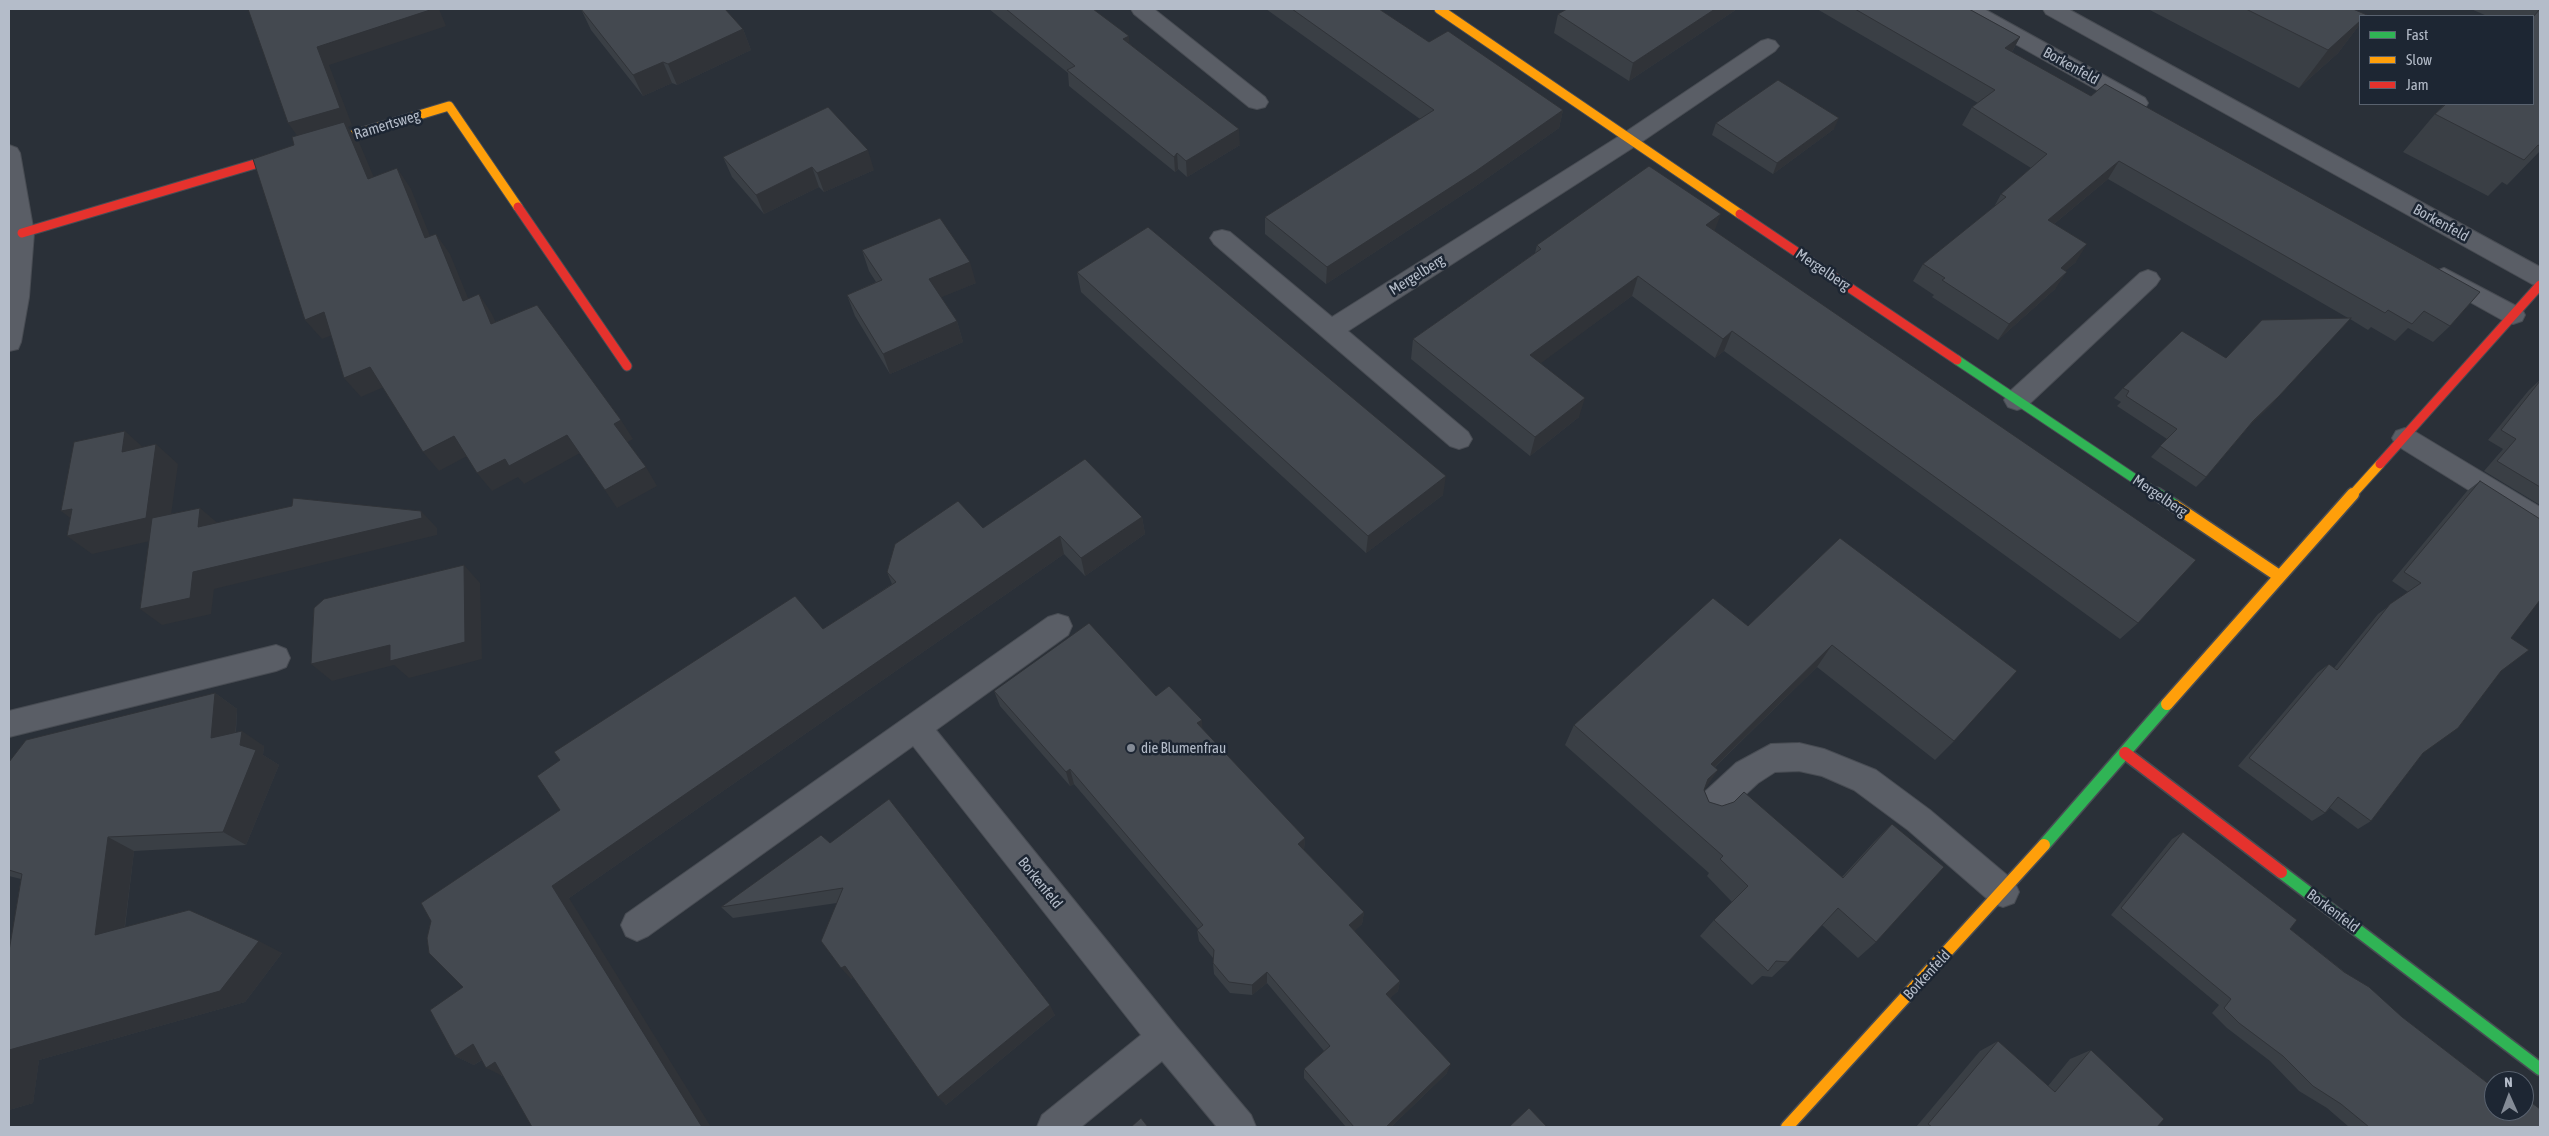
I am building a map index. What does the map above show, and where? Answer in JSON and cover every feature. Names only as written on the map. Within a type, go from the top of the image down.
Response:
[{"type":"street","points":[[1141,9],[1257,102]]},
{"type":"street","name":"Mergelberg","points":[[1439,9],[1629,140],[2279,576]]},
{"type":"street","name":"Borkenfeld","points":[[1969,9],[2159,116]]},
{"type":"street","name":"Borkenfeld","points":[[2053,9],[2540,278]]},
{"type":"street","name":"Mergelberg","points":[[1332,329],[1629,140],[1768,46]]},
{"type":"street","name":"Ramertsweg","points":[[22,233],[449,106],[627,366]]},
{"type":"street","points":[[9,153],[22,233],[17,297],[9,342]]},
{"type":"street","points":[[1222,238],[1459,438]]},
{"type":"street","points":[[2426,267],[2512,315]]},
{"type":"street","points":[[2016,400],[2148,279]]},
{"type":"street","name":"Borkenfeld","points":[[1787,1127],[2003,892],[2279,576],[2540,285]]},
{"type":"street","points":[[2404,438],[2540,520]]},
{"type":"street","points":[[637,925],[1058,626]]},
{"type":"street","points":[[9,724],[276,658]]},
{"type":"street","name":"Borkenfeld","points":[[916,728],[1164,1038],[1239,1127]]},
{"type":"street","name":"Borkenfeld","points":[[2125,753],[2540,1069]]},
{"type":"street","points":[[1708,809],[1747,773],[1771,758],[1799,757],[1824,763],[1865,780],[1919,820],[2003,892]]},
{"type":"street","points":[[1054,1127],[1164,1038]]},
{"type":"building","points":[[248,9],[433,9],[317,47],[340,108],[288,123]]},
{"type":"building","points":[[581,9],[725,9],[743,29],[668,64],[663,62],[633,75]]},
{"type":"building","points":[[1006,9],[1093,9],[1129,36],[1123,39],[1239,129],[1186,161],[1177,153],[1174,157],[1067,70],[1075,66]]},
{"type":"building","points":[[1292,9],[1379,9],[1429,42],[1448,31],[1563,110],[1476,171],[1327,267],[1265,217],[1434,110]]},
{"type":"building","points":[[1567,9],[1715,9],[1633,63],[1558,14]]},
{"type":"building","points":[[1855,9],[1969,9],[2020,37],[2005,48],[2091,96],[2105,84],[2480,292],[2450,326],[2424,311],[2412,324],[2388,310],[2385,313],[2119,161],[2048,220],[2087,244],[2061,268],[2067,272],[2009,324],[1942,280],[1945,278],[1923,264],[2006,197],[2001,194],[2047,154],[1972,107],[1995,90]]},
{"type":"building","points":[[2246,9],[2353,9],[2367,15],[2359,15],[2359,22],[2328,50]]},
{"type":"building","points":[[2540,9],[2540,146],[2538,145],[2524,160],[2435,114],[2445,105],[2534,105],[2534,16]]},
{"type":"building","points":[[1778,80],[1839,118],[1777,163],[1716,123]]},
{"type":"building","points":[[828,107],[868,150],[817,173],[812,167],[756,195],[723,157]]},
{"type":"building","points":[[344,122],[368,179],[397,168],[425,238],[436,234],[463,301],[479,294],[491,324],[537,305],[621,420],[614,424],[646,467],[605,490],[567,435],[509,466],[505,459],[477,473],[454,436],[423,452],[370,367],[344,378],[324,312],[305,320],[253,159],[294,145],[292,137]]},
{"type":"building","points":[[1649,166],[1721,214],[1706,225],[2196,560],[2138,623],[1732,331],[1723,339],[1638,276],[1530,355],[1585,398],[1535,437],[1413,339],[1541,249],[1537,245]]},
{"type":"building","points":[[940,218],[970,262],[929,279],[957,321],[883,354],[847,295],[882,280],[862,250]]},
{"type":"building","points":[[1148,227],[1446,476],[1368,536],[1077,272]]},
{"type":"building","points":[[2351,318],[2279,396],[2253,421],[2206,477],[2160,446],[2177,429],[2126,396],[2129,391],[2123,388],[2182,331],[2226,358],[2262,320]]},
{"type":"building","points":[[2540,381],[2540,487],[2497,461],[2516,439],[2501,430]]},
{"type":"building","points":[[125,431],[122,452],[156,444],[146,518],[67,536],[72,509],[61,511],[74,442]]},
{"type":"building","points":[[1085,459],[1142,517],[1081,558],[1060,536],[552,886],[702,1127],[532,1127],[495,1062],[486,1068],[473,1044],[455,1056],[430,1010],[463,987],[429,953],[427,938],[431,921],[421,903],[560,810],[537,776],[560,760],[554,752],[795,596],[823,629],[896,582],[887,572],[895,544],[958,501],[983,528]]},
{"type":"building","points":[[2480,481],[2540,519],[2540,600],[2511,638],[2529,650],[2501,671],[2458,728],[2423,753],[2371,821],[2338,797],[2325,813],[2249,758],[2329,664],[2337,670],[2390,604],[2421,583],[2404,572]]},
{"type":"building","points":[[293,498],[421,511],[422,518],[193,572],[190,598],[140,609],[152,518],[200,508],[198,527],[292,506]]},
{"type":"building","points":[[1840,538],[2017,671],[1954,741],[1832,645],[1711,764],[1718,770],[1708,779],[1704,790],[1709,802],[1722,806],[1734,802],[1744,792],[1843,878],[1892,824],[1944,867],[1876,942],[1838,908],[1788,962],[1776,961],[1768,971],[1714,920],[1748,886],[1720,859],[1723,856],[1574,725],[1713,598],[1748,626]]},
{"type":"building","points":[[464,565],[465,642],[390,661],[390,645],[311,664],[314,608],[324,599]]},
{"type":"building","points":[[1089,623],[1156,696],[1169,686],[1202,720],[1197,723],[1305,838],[1298,844],[1364,912],[1349,925],[1400,981],[1386,994],[1451,1064],[1386,1127],[1354,1127],[1304,1069],[1330,1046],[1267,972],[1252,985],[1229,982],[1213,963],[1214,950],[1197,930],[1203,925],[1070,769],[1066,772],[994,691]]},
{"type":"building","points":[[215,693],[211,738],[242,731],[240,745],[256,750],[223,832],[108,837],[95,935],[189,910],[259,941],[220,991],[9,1050],[9,951],[22,874],[9,870],[9,762],[26,740]]},
{"type":"building","points":[[889,799],[1050,1005],[938,1097],[845,966],[841,968],[821,941],[843,888],[721,907],[821,835],[830,843]]},
{"type":"building","points":[[2183,832],[2297,920],[2290,929],[2344,972],[2369,987],[2402,1017],[2484,1080],[2484,1121],[2534,1121],[2534,1104],[2540,1109],[2540,1127],[2369,1127],[2341,1104],[2313,1086],[2283,1056],[2239,1023],[2224,1008],[2231,999],[2121,908]]},
{"type":"building","points":[[1998,1041],[2055,1092],[2091,1050],[2164,1119],[2157,1127],[1932,1127],[1928,1124]]},
{"type":"building","points":[[1529,1108],[1547,1127],[1509,1127]]},
{"type":"building","points":[[1141,1118],[1148,1127],[1131,1127]]},
{"type":"traffic: fast","points":[[1957,360],[2175,506]]},
{"type":"traffic: fast","points":[[2044,845],[2167,704]]},
{"type":"traffic: fast","points":[[2281,872],[2540,1069]]},
{"type":"traffic: slow","points":[[1439,9],[1740,214]]},
{"type":"traffic: slow","points":[[309,148],[449,106],[518,207]]},
{"type":"traffic: slow","points":[[2167,704],[2380,464]]},
{"type":"traffic: slow","points":[[2175,506],[2279,576]]},
{"type":"traffic: slow","points":[[1787,1127],[2044,845]]},
{"type":"traffic: jam","points":[[22,233],[309,148]]},
{"type":"traffic: jam","points":[[518,207],[627,366]]},
{"type":"traffic: jam","points":[[1740,214],[1957,360]]},
{"type":"traffic: jam","points":[[2380,464],[2540,285]]},
{"type":"traffic: jam","points":[[2125,753],[2281,872]]},
{"type":"place","name":"die Blumenfrau","points":[[1131,748]]}]
